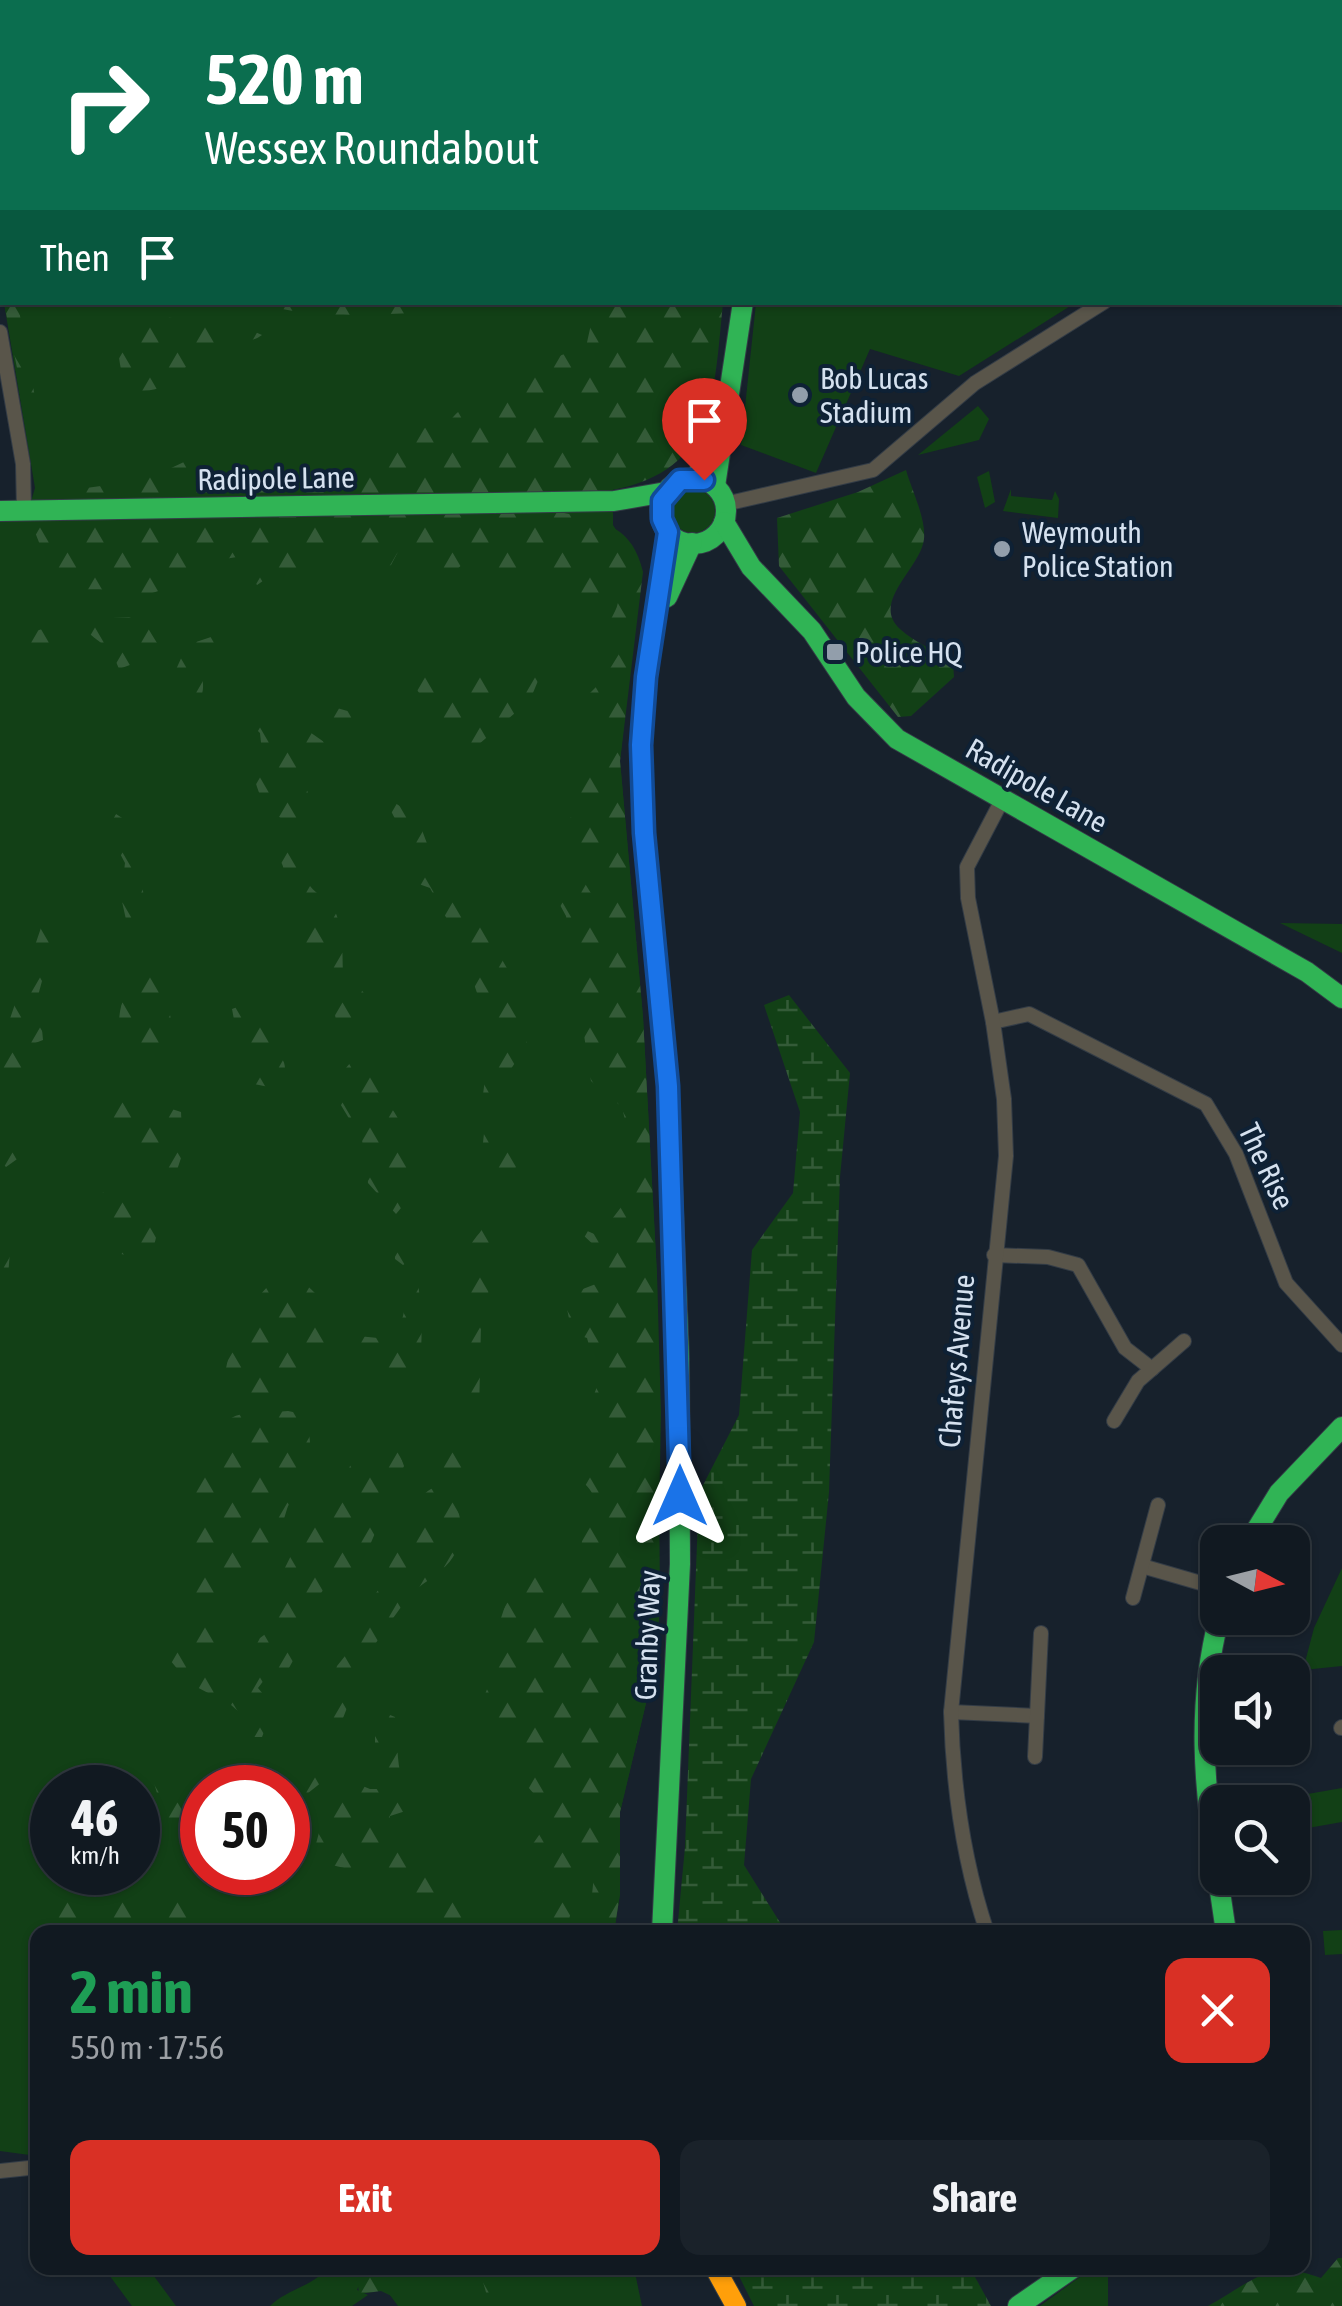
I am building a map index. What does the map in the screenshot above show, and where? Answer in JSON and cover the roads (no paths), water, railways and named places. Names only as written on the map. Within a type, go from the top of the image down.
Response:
[{"type":"main road","points":[[715,498],[742,305]]},
{"type":"main road","name":"Radipole Lane","points":[[0,511],[614,501],[666,492],[680,480],[715,498],[750,567],[812,632],[856,698],[895,737],[1000,802],[1308,972],[1342,998]]},
{"type":"main road","name":"Granby Way","points":[[662,1925],[680,1564],[679,1359],[668,1086],[644,833],[641,745],[666,492]]},
{"type":"main road","name":"Granby Way","points":[[656,622],[700,542],[715,498]]},
{"type":"main road","name":"Radipole Lane","points":[[614,501],[750,567]]},
{"type":"main road","points":[[1260,1525],[1279,1493],[1342,1427]]},
{"type":"main road","points":[[1206,1785],[1208,1677],[1216,1635]]},
{"type":"main road","points":[[1221,1895],[1225,1925]]},
{"type":"main road","points":[[719,2275],[736,2306]]},
{"type":"main road","points":[[1018,2306],[1063,2275]]},
{"type":"street","points":[[715,498],[873,470],[947,403],[1099,305]]},
{"type":"street","points":[[0,332],[23,464],[24,510]]},
{"type":"street","name":"Chafeys Avenue","points":[[985,1925],[969,1878],[953,1769],[951,1712],[1006,1156],[1004,1099],[968,898],[967,867],[1000,802]]},
{"type":"street","name":"The Rise","points":[[993,1022],[1029,1014],[1206,1104],[1236,1154],[1286,1283],[1342,1345]]},
{"type":"street","points":[[994,1255],[1048,1257],[1078,1265],[1125,1348],[1152,1369]]},
{"type":"street","points":[[1114,1420],[1138,1381],[1184,1341]]},
{"type":"street","points":[[1134,1598],[1158,1505]]},
{"type":"street","points":[[1142,1566],[1200,1583]]},
{"type":"street","points":[[1035,1758],[1041,1634]]},
{"type":"street","points":[[951,1712],[1037,1716]]},
{"type":"street","points":[[0,2171],[30,2168]]},
{"type":"place","name":"Bob Lucas Stadium","points":[[800,395]]},
{"type":"place","name":"Weymouth Police Station","points":[[1002,549]]},
{"type":"place","name":"Police HQ","points":[[835,652]]}]
